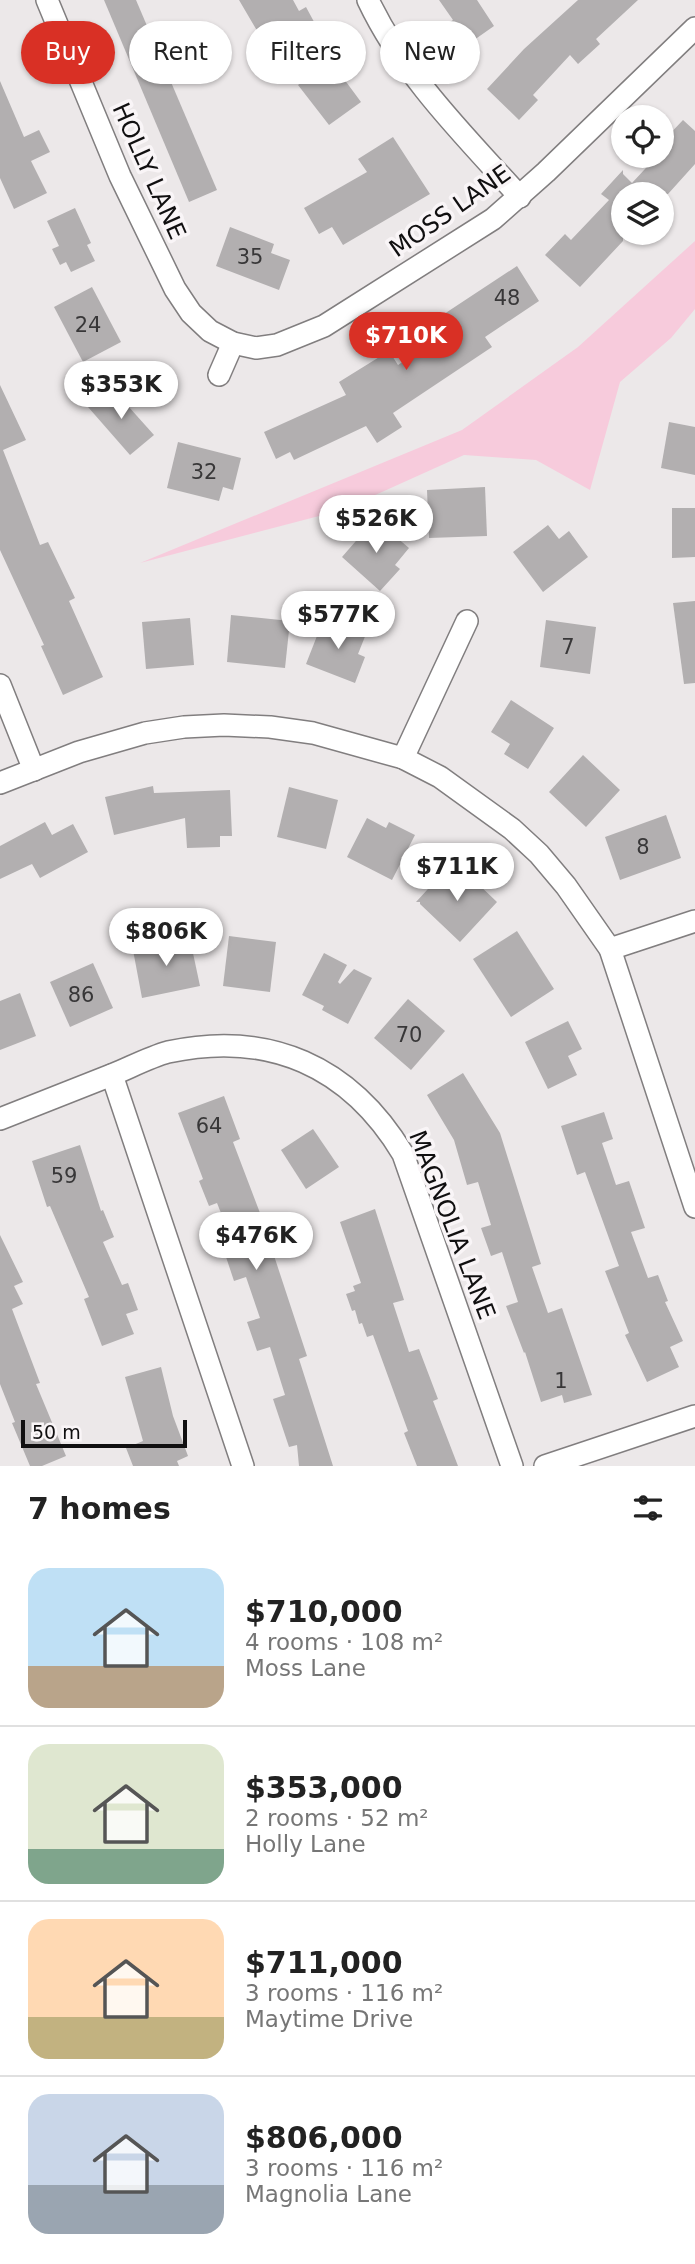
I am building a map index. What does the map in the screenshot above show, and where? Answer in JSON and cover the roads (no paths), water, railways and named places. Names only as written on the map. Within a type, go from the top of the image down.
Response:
[{"type":"street","name":"HOLLY LANE","points":[[47,0],[120,176],[175,289],[191,313],[210,331],[233,342]]},
{"type":"street","points":[[368,0],[398,55],[433,101],[520,197]]},
{"type":"street","name":"MOSS LANE","points":[[233,342],[256,348],[277,345],[324,326],[493,219],[520,197],[695,28]]},
{"type":"street","points":[[219,375],[233,342]]},
{"type":"street","points":[[403,758],[467,621]]},
{"type":"street","points":[[0,685],[34,770]]},
{"type":"street","points":[[0,783],[79,751],[145,733],[224,725],[270,727],[313,733],[403,758],[440,777],[512,828],[566,886],[610,949],[695,1208]]},
{"type":"street","points":[[610,949],[695,921]]},
{"type":"street","name":"MAGNOLIA LANE","points":[[0,1119],[165,1053],[206,1046],[244,1046],[277,1053],[308,1064],[335,1078],[361,1098],[388,1129],[403,1154],[512,1466]]},
{"type":"street","points":[[112,1075],[243,1466]]},
{"type":"street","points":[[545,1466],[695,1416]]}]
